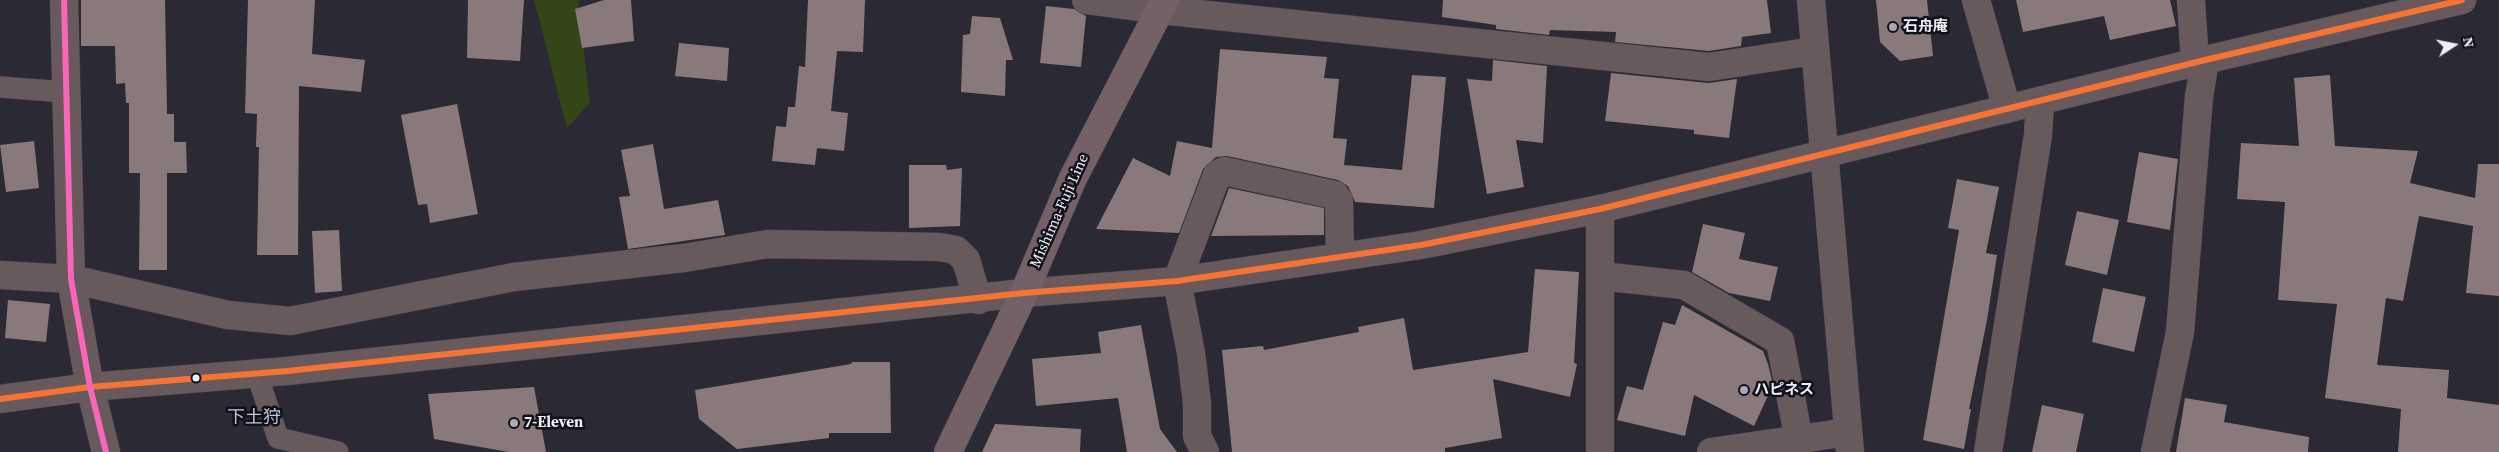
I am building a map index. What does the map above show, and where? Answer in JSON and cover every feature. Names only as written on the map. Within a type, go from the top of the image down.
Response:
[{"type":"main road","name":"Mishima-Fuji Line","points":[[948,452],[1024,293],[1072,178],[1162,5]]},
{"type":"street","points":[[64,0],[71,280],[90,387],[106,452]]},
{"type":"street","points":[[1086,0],[1162,5],[1708,67],[1814,51]]},
{"type":"street","points":[[1711,452],[1799,440],[1849,442],[1826,152],[1814,51],[1811,0]]},
{"type":"street","points":[[1976,0],[2007,109]]},
{"type":"street","points":[[2155,452],[2180,332],[2199,97],[2200,61],[2192,0]]},
{"type":"street","points":[[0,399],[90,387],[257,374],[978,300],[1024,293],[1177,281],[1421,245],[1600,209],[2200,61],[2462,0]]},
{"type":"street","points":[[1988,452],[2038,135],[2040,102]]},
{"type":"street","points":[[1205,452],[1196,436],[1196,393],[1177,281],[1217,174],[1224,171],[1335,195],[1339,201],[1340,257]]},
{"type":"street","points":[[1600,209],[1600,452]]},
{"type":"street","points":[[0,275],[71,280],[228,315],[290,321],[514,277],[684,258],[768,244],[940,247],[956,250],[966,260],[978,300]]},
{"type":"street","points":[[1600,276],[1684,285],[1780,341],[1799,440]]},
{"type":"lane","points":[[0,87],[65,92]]},
{"type":"lane","points":[[257,374],[270,408],[278,438],[338,452]]},
{"type":"green space","points":[[534,0],[578,0],[590,103],[567,128]]},
{"type":"building","points":[[81,0],[165,0],[167,114],[174,114],[174,142],[186,142],[187,173],[167,173],[167,270],[139,270],[140,173],[129,173],[129,103],[126,103],[125,83],[116,84],[115,46],[81,46]]},
{"type":"building","points":[[248,0],[315,0],[312,54],[365,60],[361,92],[299,86],[298,255],[257,255],[259,147],[256,147],[257,114],[245,113]]},
{"type":"building","points":[[468,0],[524,0],[520,61],[467,58]]},
{"type":"building","points":[[604,0],[631,0],[634,41],[582,48],[575,9]]},
{"type":"building","points":[[808,0],[865,0],[863,52],[837,51],[831,111],[848,113],[844,151],[817,148],[815,165],[772,161],[776,126],[786,127],[788,107],[795,107],[799,66],[805,67]]},
{"type":"building","points":[[1443,0],[1767,0],[1771,33],[1742,37],[1741,46],[1709,51],[1615,42],[1616,32],[1550,30],[1549,35],[1496,29],[1496,25],[1442,17]]},
{"type":"building","points":[[1876,0],[1927,0],[1933,56],[1900,61],[1880,42]]},
{"type":"building","points":[[2016,0],[2170,0],[2176,26],[2110,40],[2104,16],[2023,32]]},
{"type":"building","points":[[1046,6],[1074,9],[1086,16],[1081,67],[1040,63]]},
{"type":"building","points":[[972,16],[1000,18],[1013,60],[1006,60],[1005,96],[961,92],[963,35],[970,34]]},
{"type":"building","points":[[679,43],[729,48],[727,81],[675,76]]},
{"type":"building","points":[[1220,49],[1327,57],[1324,78],[1339,79],[1333,138],[1347,139],[1344,165],[1402,170],[1412,75],[1446,77],[1434,208],[1355,202],[1348,186],[1338,180],[1227,156],[1216,157],[1203,169],[1179,233],[1096,229],[1133,158],[1170,176],[1177,141],[1212,148]]},
{"type":"building","points":[[1493,60],[1547,66],[1543,143],[1516,140],[1524,187],[1487,194],[1467,79],[1492,81]]},
{"type":"building","points":[[1611,73],[1708,83],[1737,79],[1729,138],[1694,134],[1694,130],[1605,121]]},
{"type":"building","points":[[2330,75],[2335,146],[2418,151],[2410,183],[2475,198],[2478,164],[2499,164],[2499,296],[2466,293],[2473,226],[2419,216],[2403,301],[2386,298],[2377,365],[2449,370],[2447,398],[2499,405],[2499,452],[2398,452],[2401,409],[2325,398],[2337,304],[2278,300],[2285,202],[2237,199],[2241,143],[2299,146],[2294,78]]},
{"type":"building","points":[[457,104],[478,214],[430,223],[427,204],[418,205],[401,115]]},
{"type":"building","points":[[34,141],[39,188],[6,192],[0,145]]},
{"type":"building","points":[[653,144],[664,209],[718,200],[725,235],[628,249],[619,197],[630,196],[621,150]]},
{"type":"building","points":[[2139,152],[2178,159],[2170,230],[2127,222]]},
{"type":"building","points":[[909,165],[946,165],[947,170],[962,168],[960,226],[909,228]]},
{"type":"building","points":[[1957,179],[1999,187],[1986,253],[1997,255],[1987,320],[1969,409],[1971,409],[1964,449],[1923,440],[1959,230],[1948,228]]},
{"type":"building","points":[[1229,188],[1324,208],[1324,235],[1211,236]]},
{"type":"building","points":[[2077,211],[2119,220],[2107,275],[2065,265]]},
{"type":"building","points":[[1703,224],[1745,233],[1739,259],[1778,267],[1770,301],[1729,293],[1692,272]]},
{"type":"building","points":[[339,230],[342,291],[315,293],[312,231]]},
{"type":"building","points":[[1535,269],[1579,272],[1574,363],[1577,364],[1570,397],[1493,379],[1502,438],[1445,448],[1445,452],[1232,452],[1222,350],[1263,346],[1264,350],[1359,332],[1358,327],[1404,318],[1413,370],[1528,352]]},
{"type":"building","points":[[2103,288],[2146,297],[2134,352],[2092,342]]},
{"type":"building","points":[[8,300],[50,304],[46,342],[5,338]]},
{"type":"building","points":[[1682,305],[1763,351],[1773,385],[1754,426],[1694,395],[1685,436],[1617,420],[1627,386],[1643,390],[1663,322],[1675,325]]},
{"type":"building","points":[[1141,325],[1160,429],[1177,452],[1127,452],[1118,398],[1036,406],[1032,359],[1101,353],[1098,332]]},
{"type":"building","points":[[852,362],[890,362],[891,433],[829,433],[829,438],[737,449],[699,419],[695,390],[851,364]]},
{"type":"building","points":[[534,387],[546,452],[509,452],[434,439],[428,394]]},
{"type":"building","points":[[2185,398],[2227,405],[2224,422],[2309,437],[2308,452],[2176,452]]},
{"type":"building","points":[[2042,405],[2084,414],[2076,452],[2032,452]]},
{"type":"building","points":[[995,424],[1081,429],[1080,452],[982,452]]},
{"type":"transit line","points":[[64,0],[71,279],[90,387],[106,452]]},
{"type":"transit line","points":[[0,399],[90,387],[287,371],[1024,293],[1177,281],[1421,245],[1600,209],[2205,60],[2462,0]]},
{"type":"place","name":"石舟庵","points":[[1893,27]]},
{"type":"place","name":"ハピネス","points":[[1744,390]]},
{"type":"place","name":"7-Eleven","points":[[514,423]]},
{"type":"district","name":"下土狩","points":[[254,418]]}]
